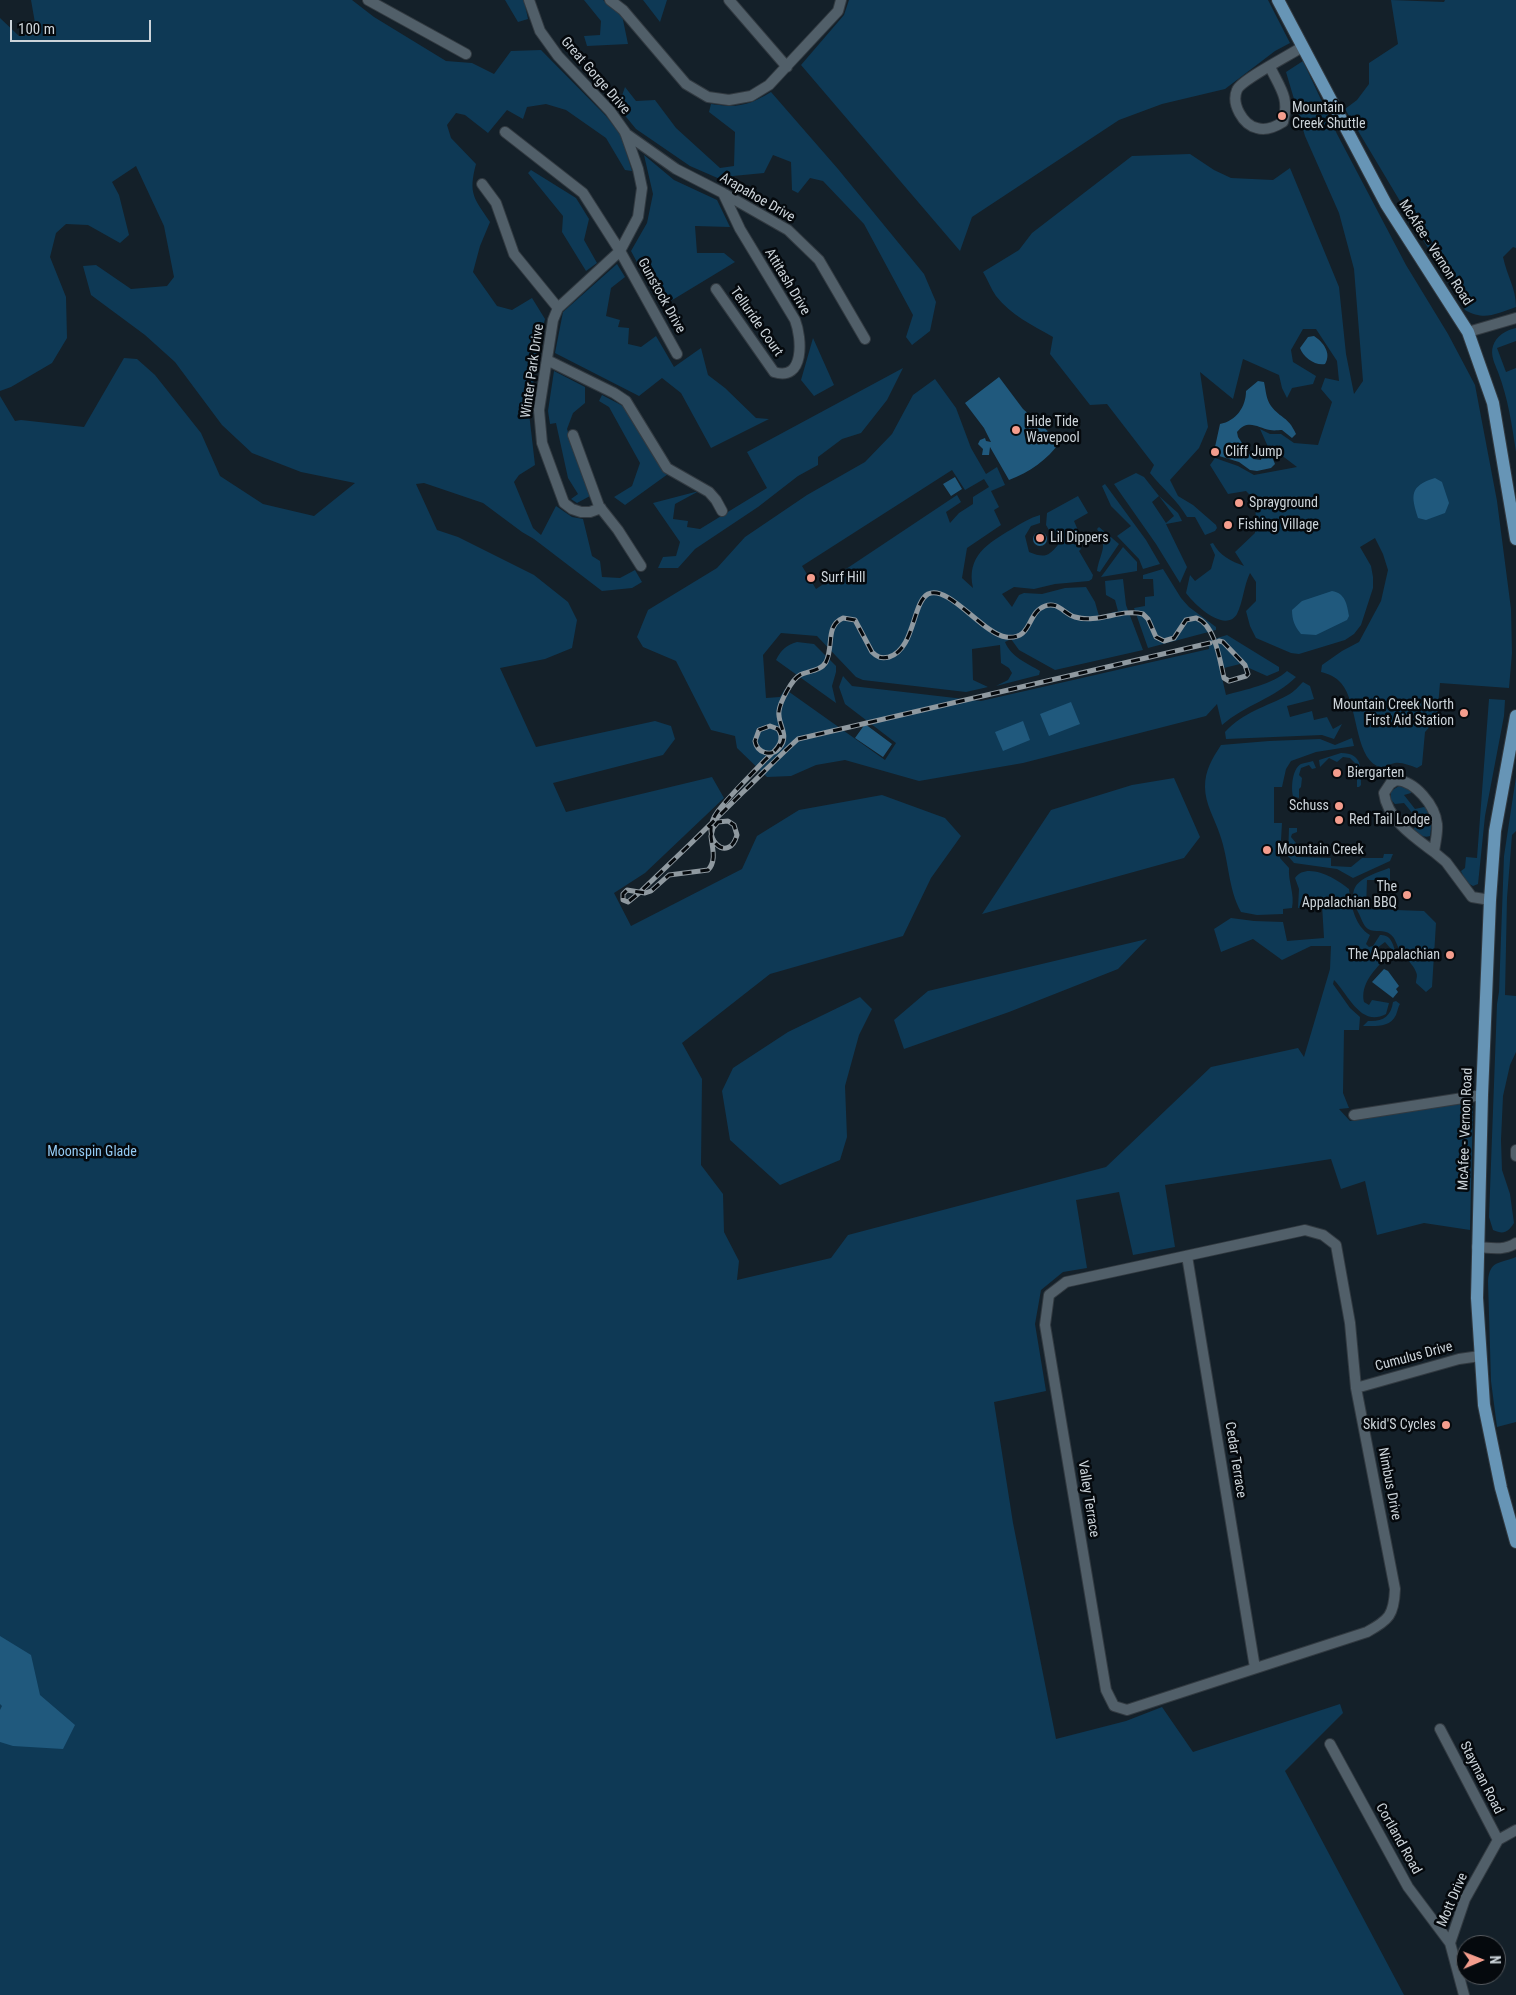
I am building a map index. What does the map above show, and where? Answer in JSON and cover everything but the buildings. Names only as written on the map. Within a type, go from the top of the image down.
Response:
[{"type":"main road","name":"McAfee - Vernon Road","points":[[1278,0],[1386,204],[1468,332],[1493,404],[1516,539]]},
{"type":"main road","name":"McAfee - Vernon Road","points":[[1516,716],[1495,831],[1490,900],[1477,1247],[1477,1298],[1484,1405],[1490,1440],[1516,1542]]},
{"type":"street","points":[[368,0],[466,54]]},
{"type":"street","name":"Great Gorge Drive","points":[[529,0],[540,31],[558,56],[610,112],[624,132],[638,169],[642,188],[640,212],[633,230]]},
{"type":"street","points":[[610,0],[623,10],[686,84],[708,97],[729,100],[752,96],[769,85],[838,11],[841,0]]},
{"type":"street","points":[[729,0],[787,67]]},
{"type":"street","points":[[1270,67],[1286,100],[1286,112],[1283,122],[1274,127],[1256,128],[1248,124],[1239,112],[1235,100],[1237,89],[1246,81],[1302,47]]},
{"type":"street","name":"Gunstock Drive","points":[[506,132],[583,193],[620,251],[677,354]]},
{"type":"street","name":"Arapahoe Drive","points":[[624,132],[676,169],[788,230],[819,260],[865,339]]},
{"type":"street","points":[[482,184],[496,203],[514,254],[558,308]]},
{"type":"street","name":"Attitash Drive","points":[[723,193],[740,230],[795,320],[800,332],[801,350],[795,366],[788,374],[774,372]]},
{"type":"street","name":"Winter Park Drive","points":[[601,508],[590,512],[582,512],[572,509],[564,503],[542,443],[539,427],[539,410],[554,320],[558,308],[620,251],[633,230]]},
{"type":"street","name":"Telluride Court","points":[[716,289],[774,372]]},
{"type":"street","points":[[1468,332],[1516,318]]},
{"type":"street","points":[[547,360],[626,400],[668,468],[709,492],[722,511]]},
{"type":"street","points":[[573,435],[601,508],[618,530],[641,566]]},
{"type":"street","points":[[1434,852],[1437,824],[1430,804],[1410,784],[1396,780],[1390,784],[1384,793],[1386,805],[1401,824],[1434,852],[1446,862],[1472,898],[1490,900]]},
{"type":"street","points":[[1354,1115],[1482,1095]]},
{"type":"street","points":[[1516,1150],[1516,1156]]},
{"type":"street","name":"Nimbus Drive","points":[[1049,1295],[1066,1282],[1305,1230],[1323,1235],[1336,1245],[1350,1323],[1356,1388],[1395,1589],[1394,1608],[1385,1622],[1367,1632],[1127,1710],[1114,1706]]},
{"type":"street","points":[[1477,1247],[1499,1249],[1516,1243]]},
{"type":"street","name":"Cedar Terrace","points":[[1187,1256],[1255,1668]]},
{"type":"street","name":"Valley Terrace","points":[[1049,1295],[1047,1334],[1106,1690],[1114,1706]]},
{"type":"street","name":"Cumulus Drive","points":[[1356,1388],[1459,1359],[1480,1356]]},
{"type":"street","name":"Stayman Road","points":[[1440,1729],[1498,1840]]},
{"type":"street","name":"Cortland Road","points":[[1330,1744],[1408,1887],[1450,1943]]},
{"type":"street","points":[[1498,1840],[1516,1830]]},
{"type":"street","name":"Mott Drive","points":[[1464,1995],[1450,1943],[1465,1899],[1498,1840]]},
{"type":"green space","name":"Moonspin Glade","points":[[31,0],[352,0],[374,17],[446,61],[472,63],[494,74],[511,51],[541,50],[606,116],[621,135],[632,171],[625,170],[606,138],[566,110],[546,104],[527,107],[523,119],[507,110],[488,133],[465,115],[456,113],[447,125],[451,138],[476,164],[473,182],[474,195],[490,222],[480,246],[473,272],[497,306],[512,310],[532,298],[545,319],[539,343],[529,413],[535,465],[519,475],[514,482],[533,528],[541,535],[556,506],[572,517],[583,519],[592,556],[600,561],[602,577],[620,578],[635,570],[642,582],[632,588],[602,591],[483,503],[424,483],[416,484],[437,530],[458,537],[534,575],[568,602],[577,620],[572,648],[545,659],[500,668],[536,747],[655,721],[671,726],[675,739],[663,755],[553,783],[566,812],[712,777],[724,798],[645,873],[614,893],[631,926],[742,869],[757,836],[799,810],[882,795],[945,818],[961,836],[931,878],[903,936],[770,974],[682,1043],[702,1079],[701,1165],[723,1194],[724,1232],[739,1261],[737,1280],[831,1258],[848,1235],[1106,1167],[1211,1067],[1298,1048],[1304,1057],[1330,969],[1331,946],[1311,946],[1282,960],[1253,939],[1221,952],[1214,929],[1231,918],[1283,922],[1287,941],[1324,938],[1322,905],[1298,908],[1299,889],[1295,878],[1300,873],[1314,871],[1322,873],[1349,889],[1357,921],[1370,935],[1366,944],[1369,947],[1373,946],[1380,935],[1386,936],[1390,940],[1395,951],[1392,954],[1391,949],[1385,942],[1377,948],[1387,957],[1366,983],[1363,995],[1364,1002],[1369,1005],[1372,1000],[1389,1003],[1386,1014],[1369,1017],[1362,1013],[1334,980],[1333,984],[1350,1008],[1360,1017],[1359,1030],[1344,1030],[1343,1093],[1349,1108],[1339,1109],[1350,1121],[1467,1102],[1473,1106],[1470,1230],[1424,1223],[1377,1235],[1365,1181],[1341,1189],[1331,1159],[1165,1185],[1175,1247],[1133,1255],[1119,1192],[1076,1200],[1087,1268],[1063,1272],[1041,1290],[1035,1324],[1046,1391],[994,1402],[1013,1523],[1056,1739],[1126,1721],[1162,1707],[1193,1752],[1340,1704],[1343,1713],[1285,1771],[1404,1995],[0,1995],[0,396],[15,421],[21,420],[84,427],[124,358],[137,359],[155,375],[201,433],[220,476],[263,504],[314,516],[355,483],[301,472],[252,453],[222,425],[175,362],[145,335],[91,295],[83,266],[96,265],[131,289],[167,286],[174,277],[164,226],[136,166],[112,182],[119,195],[129,235],[120,243],[88,225],[66,224],[56,233],[50,257],[66,297],[67,338],[52,363],[11,387],[0,391],[0,18],[19,36],[41,32],[35,23]]},
{"type":"green space","points":[[505,0],[524,0],[528,19],[518,22]]},
{"type":"green space","points":[[584,0],[603,0],[622,15],[628,44],[587,46],[584,36],[600,35],[601,21]]},
{"type":"green space","points":[[643,0],[667,0],[660,22]]},
{"type":"green space","points":[[849,0],[1268,0],[1290,43],[1275,51],[1225,89],[1162,104],[1119,120],[972,217],[960,251],[801,65],[844,15]]},
{"type":"green space","points":[[1391,0],[1444,2],[1445,0],[1516,0],[1516,248],[1513,247],[1503,257],[1515,294],[1516,307],[1484,316],[1465,310],[1345,109],[1357,100],[1369,84],[1369,63],[1398,44]]},
{"type":"green space","points":[[1303,61],[1337,134],[1406,265],[1448,334],[1475,385],[1497,501],[1511,609],[1512,653],[1509,688],[1440,683],[1437,719],[1425,732],[1422,765],[1417,768],[1398,763],[1379,767],[1370,760],[1360,740],[1351,702],[1341,683],[1330,675],[1321,672],[1322,665],[1359,642],[1381,601],[1388,570],[1375,538],[1360,547],[1371,566],[1373,577],[1373,588],[1361,625],[1354,634],[1345,640],[1299,654],[1291,653],[1256,638],[1246,611],[1256,601],[1256,582],[1250,573],[1239,609],[1232,619],[1225,621],[1210,615],[1202,610],[1186,593],[1190,575],[1195,581],[1211,569],[1215,555],[1210,544],[1213,543],[1226,558],[1244,566],[1235,552],[1255,533],[1256,501],[1246,491],[1228,494],[1210,465],[1215,458],[1238,466],[1254,475],[1297,467],[1272,448],[1269,449],[1260,429],[1270,434],[1281,434],[1294,443],[1318,445],[1332,402],[1321,389],[1325,378],[1339,381],[1337,361],[1316,329],[1303,329],[1291,350],[1293,362],[1316,376],[1313,384],[1292,388],[1287,398],[1279,375],[1243,359],[1233,399],[1200,372],[1208,427],[1199,448],[1170,480],[1178,496],[1193,505],[1216,525],[1215,531],[1205,535],[1195,517],[1187,517],[1175,500],[1150,473],[1154,465],[1107,404],[1090,405],[1050,354],[1053,337],[1008,309],[996,296],[983,272],[1019,250],[1032,233],[1132,156],[1190,154],[1214,170],[1231,178],[1273,180],[1290,168],[1339,287],[1346,354],[1354,394],[1363,381],[1354,269],[1339,213],[1305,136],[1286,72]]},
{"type":"green space","points":[[625,87],[636,101],[655,100],[676,128],[720,168],[734,166],[735,132],[709,112],[711,104],[742,105],[771,92],[838,169],[924,274],[936,302],[930,331],[912,345],[906,337],[913,315],[864,224],[823,181],[810,178],[798,193],[792,190],[791,162],[773,155],[764,173],[733,176],[729,183],[690,166],[636,129],[618,107]]},
{"type":"green space","points":[[644,155],[674,180],[717,200],[730,227],[695,226],[697,253],[724,253],[735,262],[669,302],[663,291],[655,296],[631,251],[647,223],[653,194]]},
{"type":"green space","points":[[531,170],[576,198],[589,219],[584,240],[597,263],[586,271],[562,232],[563,216],[528,173]]},
{"type":"green space","points":[[617,264],[625,277],[611,288],[606,316],[620,320],[618,327],[629,328],[628,344],[641,347],[656,336],[674,367],[701,348],[708,375],[725,388],[756,418],[769,419],[711,448],[681,393],[662,378],[639,396],[555,353],[563,312]]},
{"type":"green space","points":[[1516,328],[1516,341],[1497,348],[1506,372],[1516,368],[1516,452],[1507,402],[1493,359],[1492,349],[1494,342],[1499,336]]},
{"type":"green space","points":[[813,338],[834,385],[814,396],[801,380]]},
{"type":"green space","points":[[903,368],[887,400],[861,433],[842,439],[818,457],[818,465],[798,476],[758,507],[695,549],[678,568],[658,568],[663,557],[676,556],[680,542],[653,503],[699,491],[675,504],[673,519],[688,521],[687,527],[700,529],[767,488],[747,452]]},
{"type":"green space","points":[[554,371],[585,387],[585,403],[573,413],[567,429],[590,496],[577,503],[571,499],[578,494],[568,478],[556,423],[550,424],[548,411]]},
{"type":"green space","points":[[935,379],[956,408],[971,448],[986,474],[997,467],[1005,485],[991,491],[999,507],[994,510],[1001,525],[967,548],[962,578],[973,588],[973,567],[976,559],[987,545],[1003,534],[1040,515],[1040,523],[1031,526],[1025,536],[1029,552],[1042,556],[1051,552],[1058,545],[1046,525],[1047,513],[1078,496],[1088,513],[1074,521],[1080,535],[1076,538],[1081,549],[1079,551],[1093,575],[1092,579],[1034,589],[1014,587],[1002,594],[1012,607],[1019,595],[1024,593],[1042,594],[1065,588],[1086,587],[1095,602],[1099,616],[1118,611],[1115,600],[1106,595],[1105,581],[1123,579],[1126,605],[1143,650],[1055,670],[1019,650],[1011,639],[1005,642],[1011,652],[1040,671],[1039,675],[996,686],[1008,680],[1012,673],[1009,668],[1001,663],[1000,645],[972,649],[973,680],[988,687],[966,692],[863,680],[856,677],[817,636],[781,633],[763,655],[766,698],[780,697],[785,689],[885,760],[896,743],[845,704],[839,687],[843,676],[852,686],[981,701],[1209,649],[1208,641],[1227,635],[1279,667],[1279,671],[1267,676],[1240,664],[1220,669],[1226,695],[1275,680],[1287,671],[1296,677],[1279,691],[1240,712],[1222,725],[1217,704],[1206,716],[1023,763],[919,781],[845,760],[816,765],[791,776],[767,777],[737,748],[735,736],[711,730],[676,661],[643,647],[637,637],[648,610],[717,568],[745,537],[807,495],[865,462],[892,434],[913,395]],"holes":[[[952,470],[965,490],[984,479],[989,487],[973,497],[973,504],[959,513],[950,523],[946,512],[961,502],[957,495],[816,589],[802,566]]]},
{"type":"green space","points":[[602,395],[623,406],[668,474],[625,505],[614,497],[632,486],[640,463],[609,407],[599,401]]},
{"type":"green space","points":[[1136,473],[1144,477],[1159,496],[1178,513],[1182,521],[1166,524],[1187,567],[1180,583],[1156,544],[1114,484]],"holes":[[[1159,496],[1174,516],[1166,523],[1152,502]]]},
{"type":"green space","points":[[1105,484],[1146,540],[1160,564],[1143,569],[1139,559],[1117,536],[1131,526],[1111,506],[1102,486]]},
{"type":"green space","points":[[1099,527],[1119,544],[1100,572],[1097,571],[1103,545],[1101,535],[1097,529]]},
{"type":"green space","points":[[1123,547],[1137,562],[1137,571],[1101,577]]},
{"type":"green space","points":[[1163,569],[1181,598],[1189,607],[1216,627],[1216,630],[1148,648],[1134,608],[1145,606],[1145,597],[1154,596],[1153,579],[1143,579],[1143,575]]},
{"type":"green space","points":[[797,642],[814,644],[836,666],[832,686],[836,703],[776,660],[784,648]]},
{"type":"green space","points":[[1303,682],[1310,686],[1314,699],[1287,706],[1290,717],[1312,711],[1314,720],[1327,717],[1333,729],[1342,724],[1334,739],[1322,735],[1226,739],[1225,732],[1239,719],[1290,694]]},
{"type":"green space","points":[[1489,699],[1505,700],[1504,716],[1485,816],[1478,884],[1473,886],[1466,882],[1461,871],[1465,868],[1466,857],[1477,858]]},
{"type":"green space","points":[[1352,738],[1354,746],[1316,752],[1291,761],[1286,769],[1282,787],[1274,787],[1274,823],[1282,823],[1280,858],[1289,868],[1293,898],[1292,908],[1283,909],[1283,914],[1257,915],[1241,912],[1231,884],[1223,845],[1205,793],[1205,781],[1208,770],[1221,745],[1320,739],[1335,745]]},
{"type":"green space","points":[[1341,753],[1348,754],[1357,759],[1361,773],[1361,785],[1359,787],[1357,787],[1357,765],[1350,758],[1343,757],[1337,762],[1329,758],[1320,767],[1319,760]]},
{"type":"green space","points":[[1313,761],[1316,768],[1312,769],[1309,765],[1301,768],[1299,775],[1302,778],[1299,798],[1293,796],[1292,784],[1298,766]]},
{"type":"green space","points":[[1516,777],[1516,831],[1512,835],[1507,898],[1505,995],[1516,996],[1516,1052],[1510,1065],[1503,1096],[1501,1140],[1502,1170],[1510,1194],[1514,1223],[1510,1229],[1500,1232],[1493,1230],[1489,1217],[1504,856]]},
{"type":"green space","points":[[1174,778],[1200,837],[1184,858],[982,914],[1051,810],[1132,785]]},
{"type":"green space","points":[[1399,786],[1411,790],[1411,793],[1404,795],[1415,809],[1424,807],[1428,809],[1432,822],[1430,836],[1422,836],[1414,830],[1414,828],[1423,826],[1404,803],[1395,804],[1391,800],[1391,791]]},
{"type":"green space","points":[[1289,828],[1297,828],[1297,832],[1292,834],[1291,837],[1296,843],[1296,857],[1331,858],[1331,866],[1351,867],[1362,858],[1383,858],[1384,854],[1393,854],[1390,861],[1353,878],[1337,869],[1294,863],[1288,856]]},
{"type":"green space","points":[[1389,868],[1390,880],[1367,880],[1366,909],[1424,911],[1436,923],[1432,987],[1426,992],[1416,983],[1417,975],[1415,969],[1399,948],[1394,937],[1382,931],[1366,928],[1354,902],[1353,894],[1359,882],[1372,874]]},
{"type":"green space","points":[[1147,939],[1118,969],[1009,1012],[904,1049],[894,1020],[928,991]]},
{"type":"green space","points":[[860,997],[872,1009],[859,1035],[845,1086],[847,1137],[840,1160],[780,1185],[730,1140],[722,1091],[733,1068],[788,1032]]},
{"type":"green space","points":[[1396,1001],[1400,1004],[1396,1015],[1390,1022],[1381,1025],[1363,1026],[1368,1021],[1378,1021],[1385,1018],[1393,1002]]},
{"type":"green space","points":[[1516,1257],[1516,1422],[1497,1427],[1491,1381],[1488,1281],[1493,1266]]},
{"type":"shaded area","points":[[1314,336],[1326,348],[1328,356],[1325,364],[1317,364],[1310,360],[1300,348],[1308,337]]},
{"type":"shaded area","name":"Hide Tide Wavepool","points":[[999,377],[1023,409],[1060,442],[1038,465],[1009,480],[990,447],[989,455],[982,455],[983,449],[978,444],[980,440],[985,438],[986,441],[991,442],[984,428],[965,403]]},
{"type":"shaded area","points":[[1258,381],[1264,382],[1269,403],[1290,424],[1296,434],[1292,438],[1282,430],[1272,430],[1253,425],[1241,428],[1237,432],[1238,437],[1253,459],[1261,460],[1262,454],[1270,452],[1275,464],[1271,468],[1257,471],[1250,470],[1239,462],[1219,456],[1215,447],[1220,424],[1231,420],[1239,412],[1246,397],[1246,391]]},
{"type":"shaded area","points":[[955,477],[962,489],[951,496],[943,484]]},
{"type":"shaded area","points":[[1435,478],[1442,482],[1449,503],[1445,513],[1426,520],[1418,518],[1413,498],[1416,488]]},
{"type":"shaded area","name":"Lil Dippers","points":[[1037,532],[1043,532],[1047,539],[1043,546],[1037,546],[1033,542],[1033,536]]},
{"type":"shaded area","points":[[1332,591],[1340,594],[1345,600],[1349,616],[1347,620],[1316,635],[1301,634],[1294,623],[1292,610],[1302,601]]},
{"type":"shaded area","points":[[1071,702],[1080,724],[1049,736],[1040,714]]},
{"type":"shaded area","points":[[1023,721],[1030,740],[1003,751],[995,732]]},
{"type":"shaded area","points":[[865,724],[892,744],[883,757],[855,738]]},
{"type":"shaded area","points":[[1384,969],[1388,971],[1399,986],[1396,989],[1398,992],[1393,998],[1372,982]]},
{"type":"shaded area","points":[[0,1636],[31,1655],[40,1695],[75,1725],[63,1749],[13,1746],[0,1742],[0,1710],[2,1706],[0,1704]]},
{"type":"railway","points":[[1210,643],[798,739],[716,818],[704,831],[691,843],[652,881],[639,893],[628,902],[623,900],[623,894],[627,890],[645,893],[651,891],[669,875],[708,870],[713,858],[711,836],[713,828],[718,822],[728,821],[734,825],[737,835],[733,844],[728,848],[722,848],[717,844],[713,838],[711,830],[712,821],[729,798],[765,760],[771,754],[773,752],[775,750],[780,743],[781,736],[778,729],[770,726],[759,730],[755,741],[756,745],[765,753],[769,753],[773,752],[777,750],[783,743],[784,734],[779,711],[784,697],[797,677],[824,665],[828,656],[834,626],[843,618],[855,620],[872,652],[884,658],[897,652],[904,645],[919,607],[928,594],[936,593],[945,596],[987,628],[1006,637],[1015,637],[1021,634],[1039,609],[1050,605],[1057,606],[1075,617],[1084,619],[1126,613],[1143,614],[1148,619],[1156,637],[1164,641],[1174,638],[1186,620],[1196,618],[1208,628],[1212,635],[1224,678],[1229,681],[1246,676],[1248,674],[1245,665],[1223,642],[1219,641]]},
{"type":"place","name":"Mountain Creek Shuttle","points":[[1282,116]]},
{"type":"place","name":"Hide Tide Wavepool","points":[[1016,430]]},
{"type":"place","name":"Cliff Jump","points":[[1215,452]]},
{"type":"place","name":"Sprayground","points":[[1239,503]]},
{"type":"place","name":"Fishing Village","points":[[1228,525]]},
{"type":"place","name":"Lil Dippers","points":[[1040,538]]},
{"type":"place","name":"Surf Hill","points":[[811,578]]},
{"type":"place","name":"Mountain Creek North First Aid Station","points":[[1464,713]]},
{"type":"place","name":"Biergarten","points":[[1337,773]]},
{"type":"place","name":"Schuss","points":[[1339,806]]},
{"type":"place","name":"Red Tail Lodge","points":[[1339,820]]},
{"type":"place","name":"Mountain Creek","points":[[1267,850]]},
{"type":"place","name":"The Appalachian BBQ","points":[[1407,895]]},
{"type":"place","name":"The Appalachian","points":[[1450,955]]},
{"type":"place","name":"Skid'S Cycles","points":[[1446,1425]]}]
